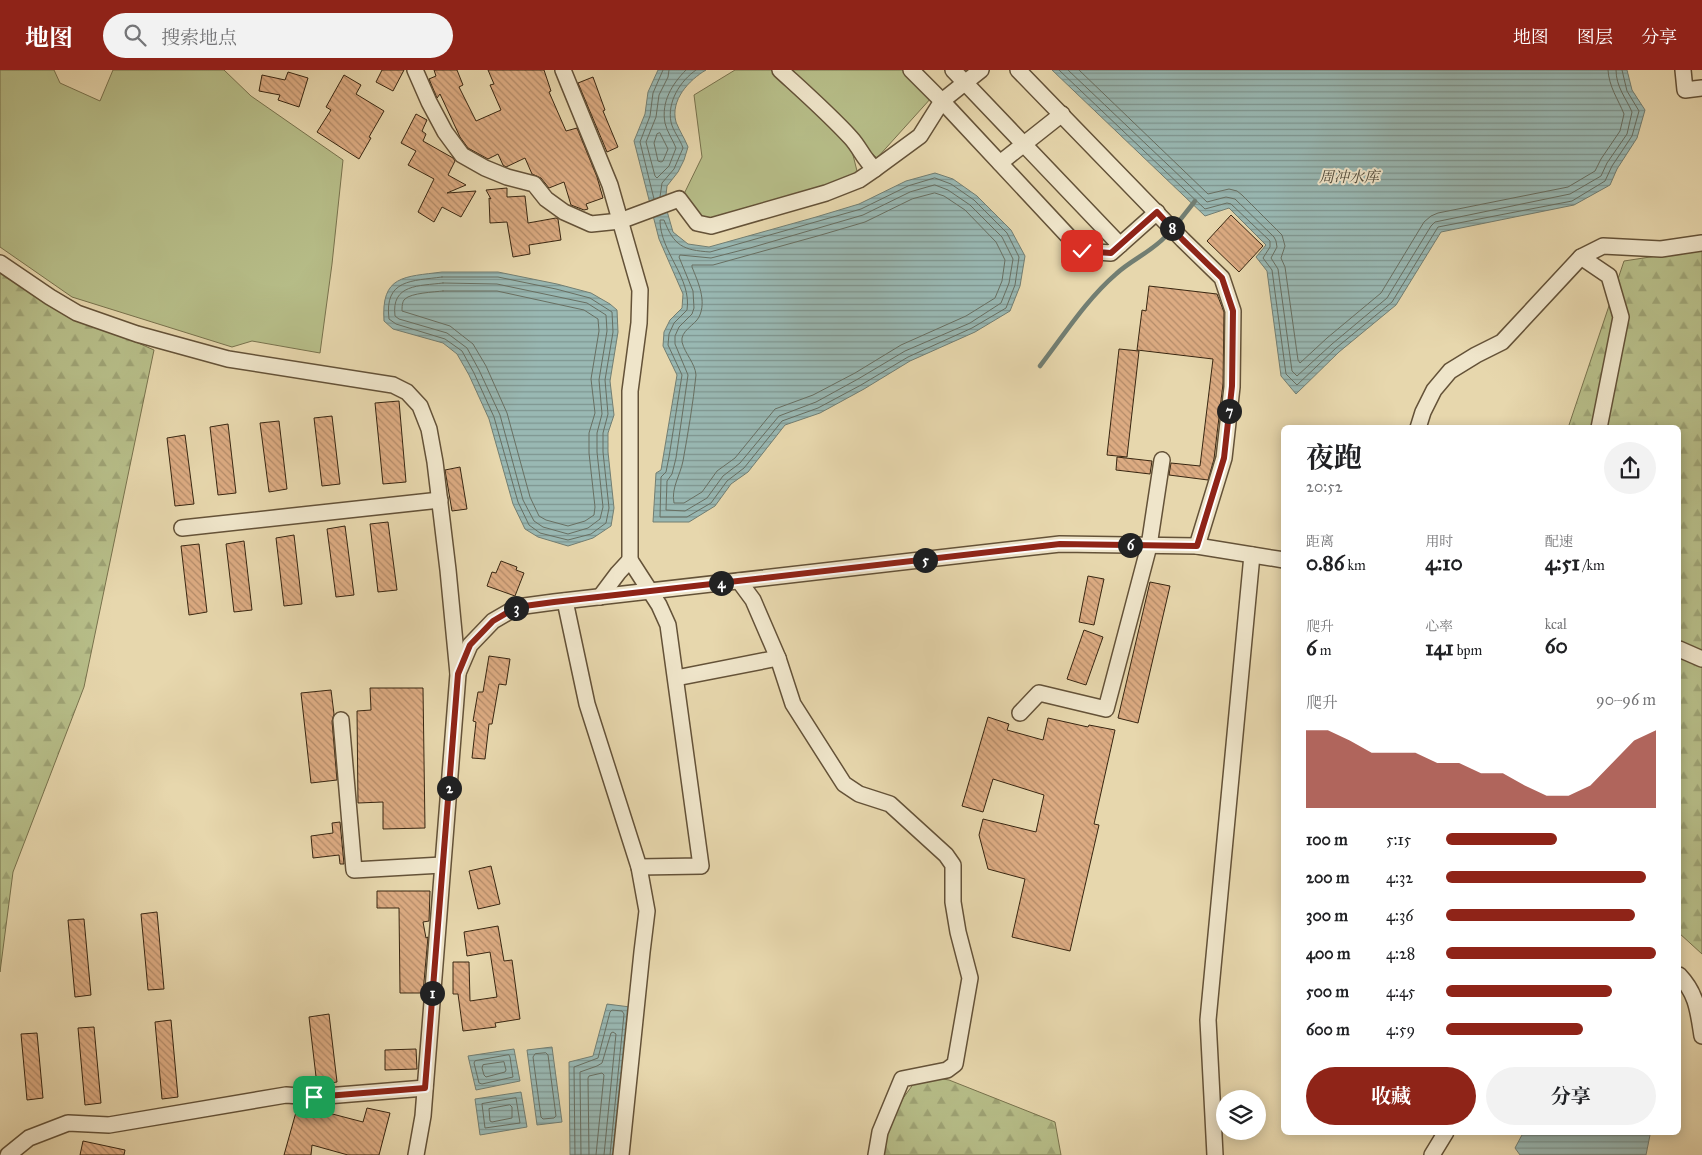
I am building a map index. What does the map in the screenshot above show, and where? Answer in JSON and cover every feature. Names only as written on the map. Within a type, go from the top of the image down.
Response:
[{"type":"street","points":[[415,70],[445,132],[462,155],[485,168],[507,177],[534,184],[546,199],[564,212],[591,224],[620,221],[679,199],[697,222],[711,226],[826,193],[859,180],[920,136],[942,101],[980,70]]},
{"type":"street","points":[[562,70],[610,186],[640,290],[639,323],[630,391],[630,560],[660,605],[668,625],[701,866],[639,867]]},
{"type":"street","points":[[780,70],[839,125],[853,141],[865,160],[875,169]]},
{"type":"street","points":[[911,70],[1082,251],[1111,253],[1162,217]]},
{"type":"street","points":[[953,70],[1120,245]]},
{"type":"street","points":[[1018,70],[1222,278],[1233,311],[1232,386],[1224,458],[1197,546]]},
{"type":"street","points":[[1683,70],[1685,90],[1702,88]]},
{"type":"street","points":[[1000,163],[1062,114]]},
{"type":"street","points":[[1419,425],[1434,390],[1450,371],[1476,354],[1502,342],[1581,257],[1603,246],[1661,249],[1702,243]]},
{"type":"street","points":[[1581,257],[1609,276],[1622,316],[1601,425]]},
{"type":"street","points":[[0,263],[77,313],[119,328],[228,358],[393,385],[407,392],[420,406],[429,429],[440,500],[458,674],[425,1088],[416,1155]]},
{"type":"street","points":[[1020,713],[1039,693],[1106,710],[1149,546],[1162,460]]},
{"type":"street","points":[[182,528],[440,500]]},
{"type":"street","points":[[458,674],[470,645],[493,621],[517,607],[1060,544],[1197,546],[1281,560]]},
{"type":"street","points":[[1215,1155],[1208,1020],[1252,555]]},
{"type":"street","points":[[600,597],[630,560]]},
{"type":"street","points":[[738,581],[753,600],[778,658],[793,704],[844,784],[859,794],[890,804],[946,855],[953,865],[953,902],[958,932],[970,978],[955,1064],[947,1070],[902,1079],[880,1132],[876,1155]]},
{"type":"street","points":[[565,601],[587,704],[639,867],[647,912],[621,1155]]},
{"type":"street","points":[[1681,650],[1702,659]]},
{"type":"street","points":[[676,678],[778,658]]},
{"type":"street","points":[[341,720],[354,870],[442,865]]},
{"type":"street","points":[[1681,977],[1689,986],[1698,1006],[1702,1036]]},
{"type":"street","points":[[8,1155],[29,1138],[68,1123],[109,1125],[286,1095],[314,1097],[425,1088]]},
{"type":"street","points":[[1432,1155],[1444,1135]]},
{"type":"green space","points":[[0,70],[54,70],[60,83],[100,101],[113,70],[224,70],[251,96],[343,160],[320,353],[252,341],[232,347],[72,297],[0,247]]},
{"type":"green space","points":[[735,70],[778,70],[850,143],[858,175],[712,221],[700,218],[683,196],[702,157],[694,95]]},
{"type":"green space","points":[[786,70],[904,70],[932,97],[877,158]]},
{"type":"green space","points":[[1702,249],[1702,954],[1681,935],[1681,425],[1569,425],[1624,261]]},
{"type":"green space","points":[[0,270],[61,309],[154,350],[84,687],[13,872],[0,972]]},
{"type":"green space","points":[[920,1075],[949,1080],[1055,1122],[1061,1155],[881,1155],[890,1116]]},
{"type":"water","points":[[658,70],[706,70],[687,85],[678,99],[675,114],[676,122],[688,147],[678,172],[667,186],[665,204],[673,232],[688,244],[709,247],[816,217],[859,204],[906,181],[935,173],[953,179],[977,196],[1011,230],[1025,256],[1020,286],[1010,311],[975,332],[910,361],[820,413],[785,425],[748,472],[731,484],[715,506],[689,522],[653,522],[656,473],[661,470],[677,375],[663,346],[664,332],[670,320],[682,308],[683,294],[659,239],[634,141],[645,114],[648,92]]},
{"type":"water","name":"周冲水库","points":[[1052,70],[1627,70],[1632,90],[1645,110],[1637,138],[1617,169],[1610,185],[1574,205],[1441,232],[1396,305],[1339,352],[1296,394],[1281,376],[1267,271],[1256,257],[1266,245],[1229,208],[1205,216]]},
{"type":"water","points":[[442,272],[498,272],[557,284],[591,293],[617,310],[618,332],[610,381],[614,415],[608,433],[608,452],[614,508],[611,526],[593,538],[568,546],[538,537],[525,529],[513,504],[489,419],[457,354],[443,343],[393,329],[384,321],[386,295],[398,281],[416,275]]},
{"type":"water","points":[[607,1004],[630,1007],[615,1155],[570,1155],[569,1062],[593,1056]]},
{"type":"water","points":[[552,1047],[562,1122],[537,1125],[527,1050]]},
{"type":"water","points":[[514,1049],[520,1081],[476,1090],[468,1056]]},
{"type":"water","points":[[521,1092],[527,1127],[480,1135],[475,1099]]},
{"type":"water","points":[[1522,1135],[1650,1135],[1646,1155],[1520,1155],[1515,1148]]},
{"type":"building","points":[[382,70],[404,70],[393,91],[376,82]]},
{"type":"building","points":[[434,70],[457,70],[463,85],[459,87],[476,121],[501,110],[490,85],[494,84],[488,70],[544,70],[551,91],[549,92],[566,131],[577,128],[597,177],[603,198],[586,204],[588,209],[584,210],[571,205],[564,182],[549,188],[541,178],[532,174],[525,158],[506,167],[503,165],[498,154],[488,159],[468,148],[460,137],[440,94],[437,98],[429,79],[436,76]]},
{"type":"building","points":[[288,72],[308,78],[299,107],[278,100],[280,95],[259,91],[262,75],[285,80]]},
{"type":"building","points":[[344,75],[361,85],[356,94],[384,111],[359,159],[317,132],[331,110],[326,107]]},
{"type":"building","points":[[593,77],[605,110],[603,111],[618,147],[607,152],[578,83]]},
{"type":"building","points":[[416,114],[427,120],[422,131],[426,134],[423,141],[453,158],[455,161],[448,175],[466,185],[447,193],[476,191],[461,217],[442,207],[434,222],[418,212],[434,179],[408,165],[416,151],[401,143]]},
{"type":"building","points":[[507,188],[507,197],[525,196],[528,223],[558,219],[561,240],[529,245],[530,254],[513,257],[507,222],[490,223],[489,198],[491,199],[486,190]]},
{"type":"building","points":[[1231,215],[1263,246],[1239,272],[1207,241]]},
{"type":"building","points":[[1149,286],[1217,294],[1224,312],[1223,384],[1214,459],[1208,480],[1169,475],[1171,463],[1200,466],[1213,359],[1137,350],[1142,310],[1146,311]]},
{"type":"building","points":[[1119,349],[1139,351],[1127,457],[1107,455]]},
{"type":"building","points":[[399,401],[406,482],[383,484],[375,403]]},
{"type":"building","points":[[332,416],[340,484],[322,486],[314,418]]},
{"type":"building","points":[[279,421],[287,489],[269,492],[260,423]]},
{"type":"building","points":[[228,424],[236,493],[218,495],[210,427]]},
{"type":"building","points":[[185,435],[194,504],[175,506],[167,438]]},
{"type":"building","points":[[1117,457],[1152,461],[1150,474],[1116,470]]},
{"type":"building","points":[[460,467],[467,509],[452,511],[445,470]]},
{"type":"building","points":[[388,522],[397,590],[378,592],[370,524]]},
{"type":"building","points":[[345,526],[354,595],[336,597],[327,529]]},
{"type":"building","points":[[294,535],[302,604],[284,606],[276,538]]},
{"type":"building","points":[[244,541],[252,610],[234,612],[226,544]]},
{"type":"building","points":[[199,544],[207,612],[189,615],[181,546]]},
{"type":"building","points":[[501,561],[517,567],[516,570],[524,573],[515,596],[487,586],[492,572],[496,573]]},
{"type":"building","points":[[1088,576],[1104,579],[1094,625],[1079,622]]},
{"type":"building","points":[[1150,582],[1170,586],[1138,723],[1118,718]]},
{"type":"building","points":[[1084,630],[1103,637],[1086,685],[1067,679]]},
{"type":"building","points":[[489,656],[510,659],[506,685],[499,684],[492,724],[489,724],[485,759],[472,758],[476,722],[473,721],[478,692],[483,692]]},
{"type":"building","points":[[370,688],[423,688],[425,828],[383,829],[383,802],[358,803],[357,711],[371,710]]},
{"type":"building","points":[[331,690],[337,780],[311,783],[301,693]]},
{"type":"building","points":[[988,717],[1009,724],[1007,730],[1043,740],[1048,718],[1088,727],[1089,725],[1115,730],[1094,824],[1099,825],[1070,951],[1012,937],[1025,879],[988,869],[979,835],[983,819],[1036,832],[1044,795],[993,779],[983,812],[962,806]]},
{"type":"building","points":[[340,822],[344,864],[340,864],[339,855],[313,858],[311,836],[333,833],[332,823]]},
{"type":"building","points":[[491,866],[500,904],[478,909],[469,871]]},
{"type":"building","points":[[377,891],[430,891],[429,921],[423,922],[426,938],[428,937],[423,993],[400,993],[399,908],[377,908]]},
{"type":"building","points":[[157,912],[164,989],[148,990],[141,914]]},
{"type":"building","points":[[84,919],[91,995],[75,997],[68,920]]},
{"type":"building","points":[[498,926],[504,961],[512,960],[520,1019],[495,1023],[496,1027],[463,1031],[458,994],[453,994],[453,962],[469,962],[470,1001],[497,997],[490,952],[467,956],[464,932]]},
{"type":"building","points":[[329,1014],[337,1082],[317,1085],[309,1017]]},
{"type":"building","points":[[171,1020],[178,1097],[162,1099],[155,1022]]},
{"type":"building","points":[[94,1027],[101,1103],[85,1105],[78,1028]]},
{"type":"building","points":[[37,1033],[43,1098],[27,1100],[21,1034]]},
{"type":"building","points":[[416,1049],[417,1069],[385,1070],[385,1050]]},
{"type":"building","points":[[298,1105],[363,1122],[367,1108],[390,1113],[379,1155],[348,1155],[312,1145],[311,1155],[284,1155]]},
{"type":"building","points":[[83,1141],[125,1150],[124,1155],[80,1155]]},
{"type":"waterway","points":[[1180,220],[1195,201]]},
{"type":"waterway","points":[[1040,366],[1085,306],[1105,284],[1165,237]]},
{"type":"route","points":[[314,1097],[425,1088],[458,674],[470,645],[493,621],[517,607],[1060,544],[1197,546],[1224,458],[1232,386],[1233,311],[1222,278],[1157,212],[1111,253],[1082,251]]}]
